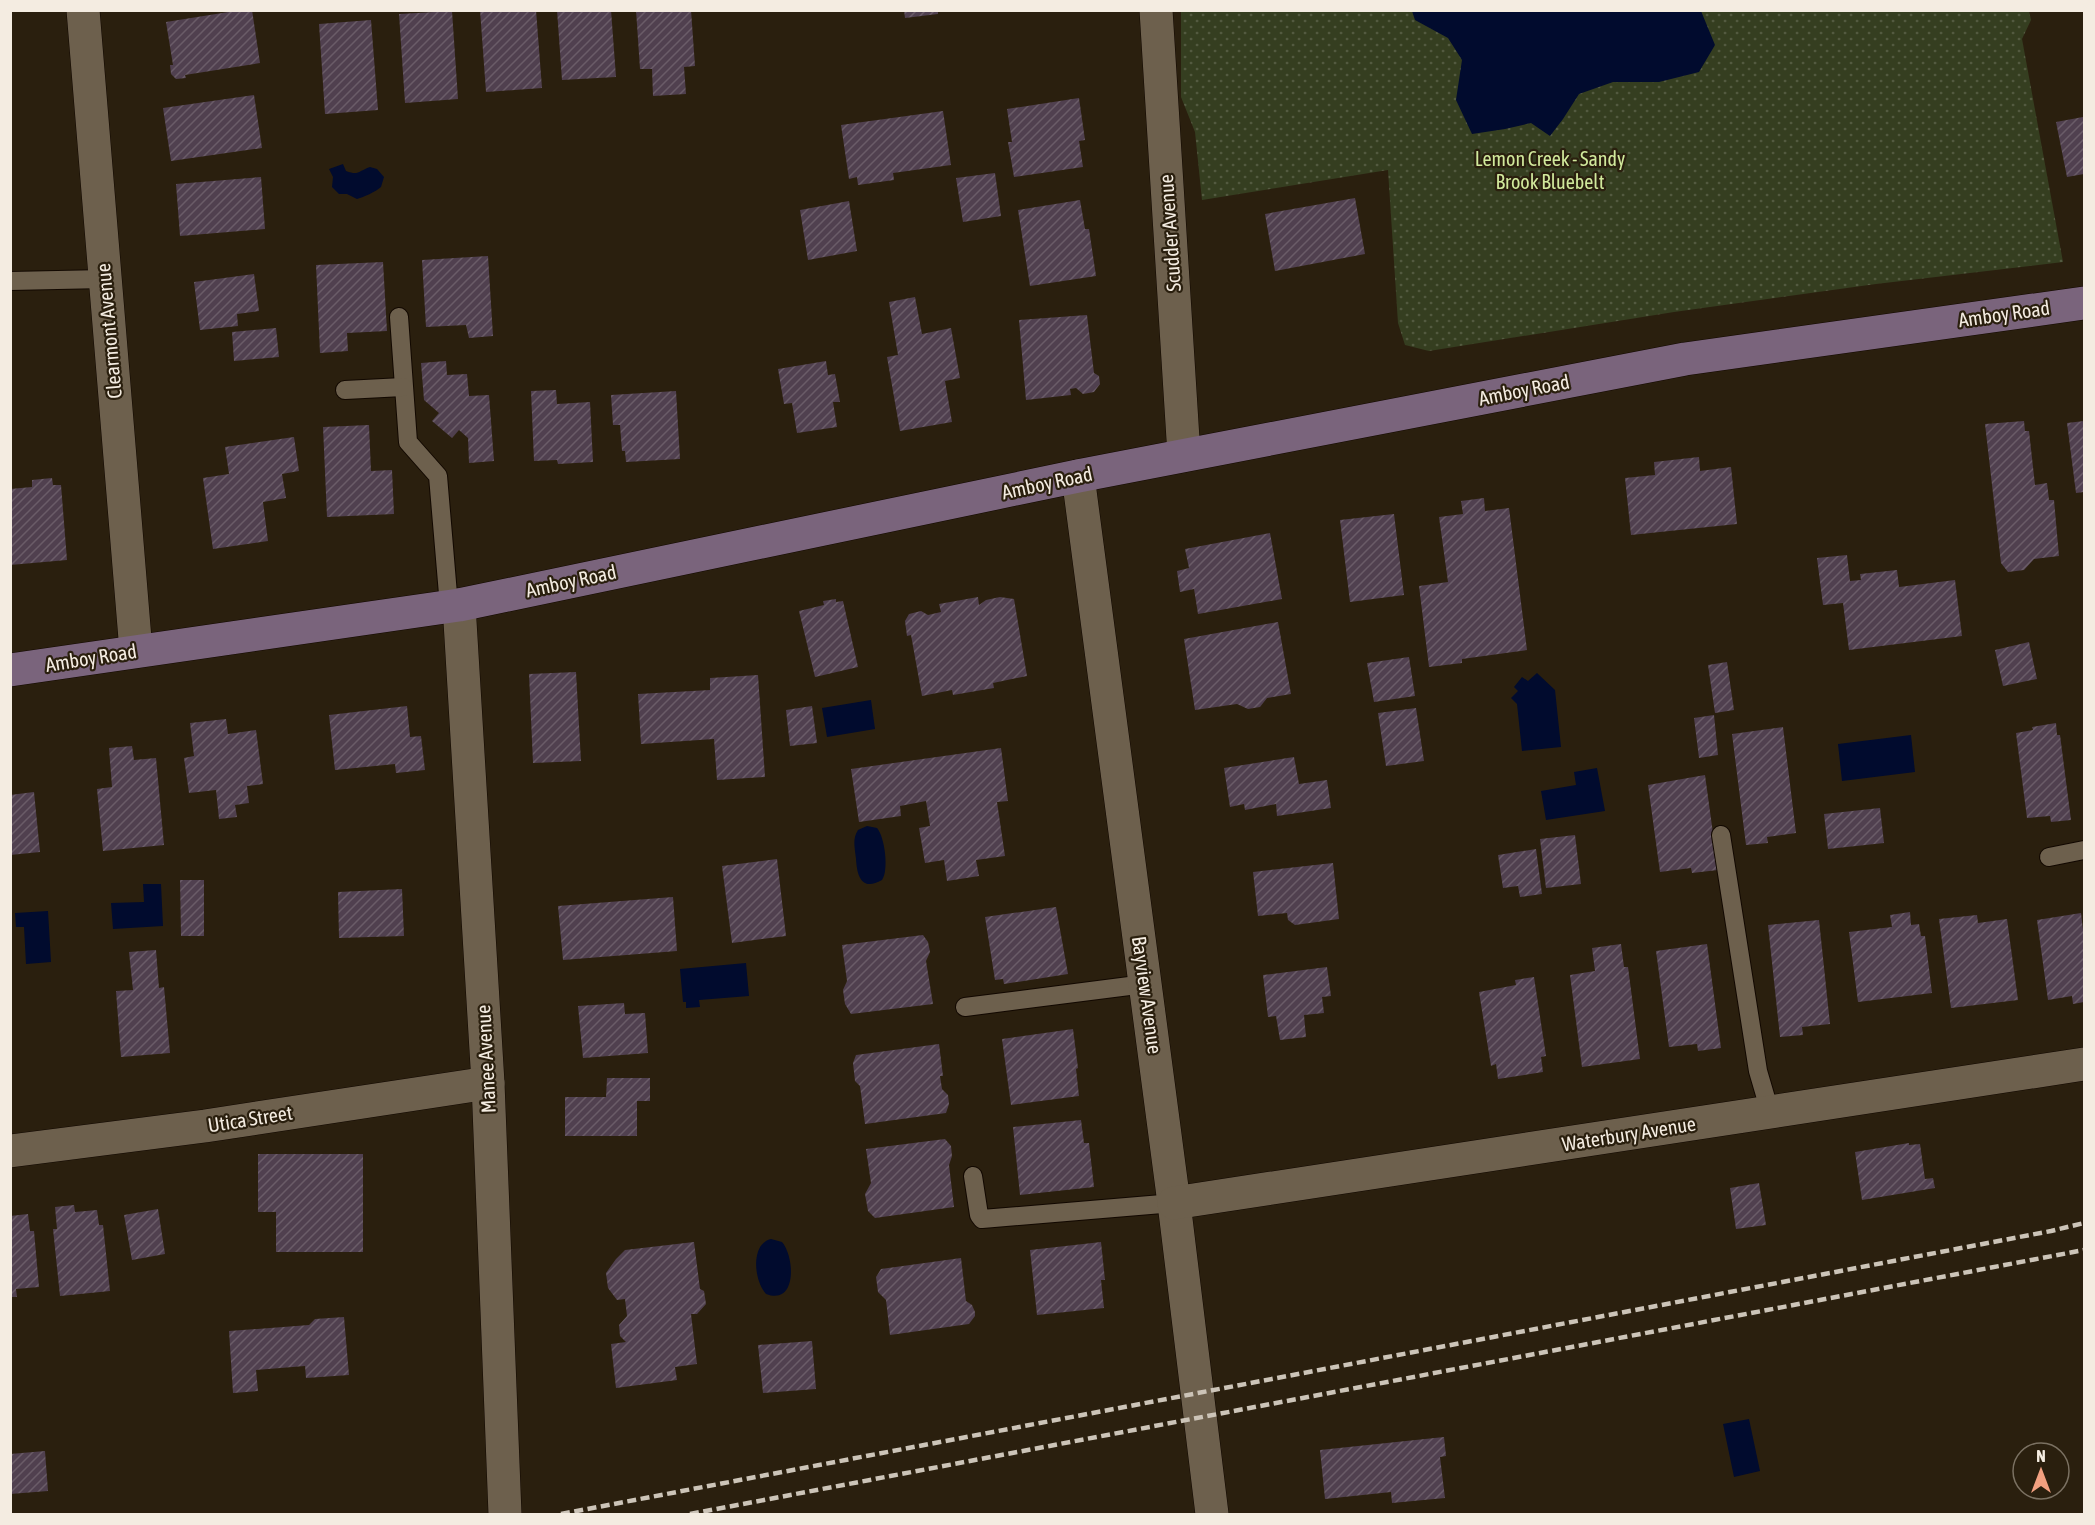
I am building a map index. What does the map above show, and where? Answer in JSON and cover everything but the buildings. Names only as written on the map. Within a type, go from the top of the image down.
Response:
[{"type":"main road","name":"Amboy Road","points":[[10,670],[454,605],[1078,476],[1685,359],[2085,303]]},
{"type":"street","name":"Clearmont Avenue","points":[[83,10],[136,651]]},
{"type":"street","name":"Scudder Avenue","points":[[1156,10],[1184,455]]},
{"type":"street","name":"Bayview Avenue","points":[[1078,476],[1174,1203],[1212,1515]]},
{"type":"street","name":"Manee Avenue","points":[[454,605],[488,1083],[505,1515]]},
{"type":"street","name":"Waterbury Avenue","points":[[1174,1203],[2085,1064]]},
{"type":"street","name":"Utica Street","points":[[10,1151],[205,1126],[488,1083]]},
{"type":"lane","points":[[10,282],[105,279]]},
{"type":"lane","points":[[399,317],[408,442],[438,476],[454,605]]},
{"type":"lane","points":[[345,390],[403,387]]},
{"type":"lane","points":[[1721,835],[1758,1071],[1770,1112]]},
{"type":"lane","points":[[2049,857],[2085,850]]},
{"type":"lane","points":[[965,1007],[1145,984]]},
{"type":"lane","points":[[973,1176],[979,1215],[982,1219],[1174,1203]]},
{"type":"green space","name":"Lemon Creek - Sandy Brook Bluebelt","points":[[1181,11],[2029,11],[2031,20],[2022,39],[2063,262],[1876,284],[1674,312],[1429,351],[1405,345],[1398,323],[1388,170],[1202,200],[1195,132],[1181,97]]},
{"type":"water","points":[[1412,11],[1701,11],[1715,45],[1699,72],[1659,82],[1613,82],[1579,94],[1550,136],[1531,123],[1472,134],[1456,100],[1462,60],[1448,38],[1415,20]]},
{"type":"water","points":[[343,164],[346,171],[354,173],[370,167],[377,169],[384,177],[381,187],[357,199],[347,194],[339,194],[332,187],[333,177],[329,169]]},
{"type":"water","points":[[1537,673],[1555,690],[1561,747],[1522,751],[1517,704],[1511,698],[1518,691],[1514,687],[1522,677],[1528,681]]},
{"type":"water","points":[[871,700],[875,729],[827,737],[822,708]]},
{"type":"water","points":[[1911,735],[1915,772],[1842,781],[1838,744]]},
{"type":"water","points":[[1597,768],[1605,811],[1546,820],[1541,791],[1576,785],[1574,772]]},
{"type":"water","points":[[867,826],[877,828],[880,832],[886,862],[882,880],[869,884],[859,876],[854,844],[858,830]]},
{"type":"water","points":[[143,884],[161,884],[163,926],[113,929],[111,903],[144,902]]},
{"type":"water","points":[[48,911],[51,962],[26,964],[24,927],[16,927],[15,913]]},
{"type":"water","points":[[746,963],[749,996],[699,1000],[700,1007],[686,1008],[686,1002],[683,1002],[680,969]]},
{"type":"water","points":[[771,1239],[782,1242],[791,1268],[788,1287],[776,1296],[766,1294],[762,1288],[756,1264],[760,1248],[764,1242]]},
{"type":"water","points":[[1749,1419],[1760,1471],[1734,1477],[1723,1424]]},
{"type":"railway","points":[[561,1514],[2084,1223]]},
{"type":"railway","points":[[690,1514],[2084,1250]]}]
